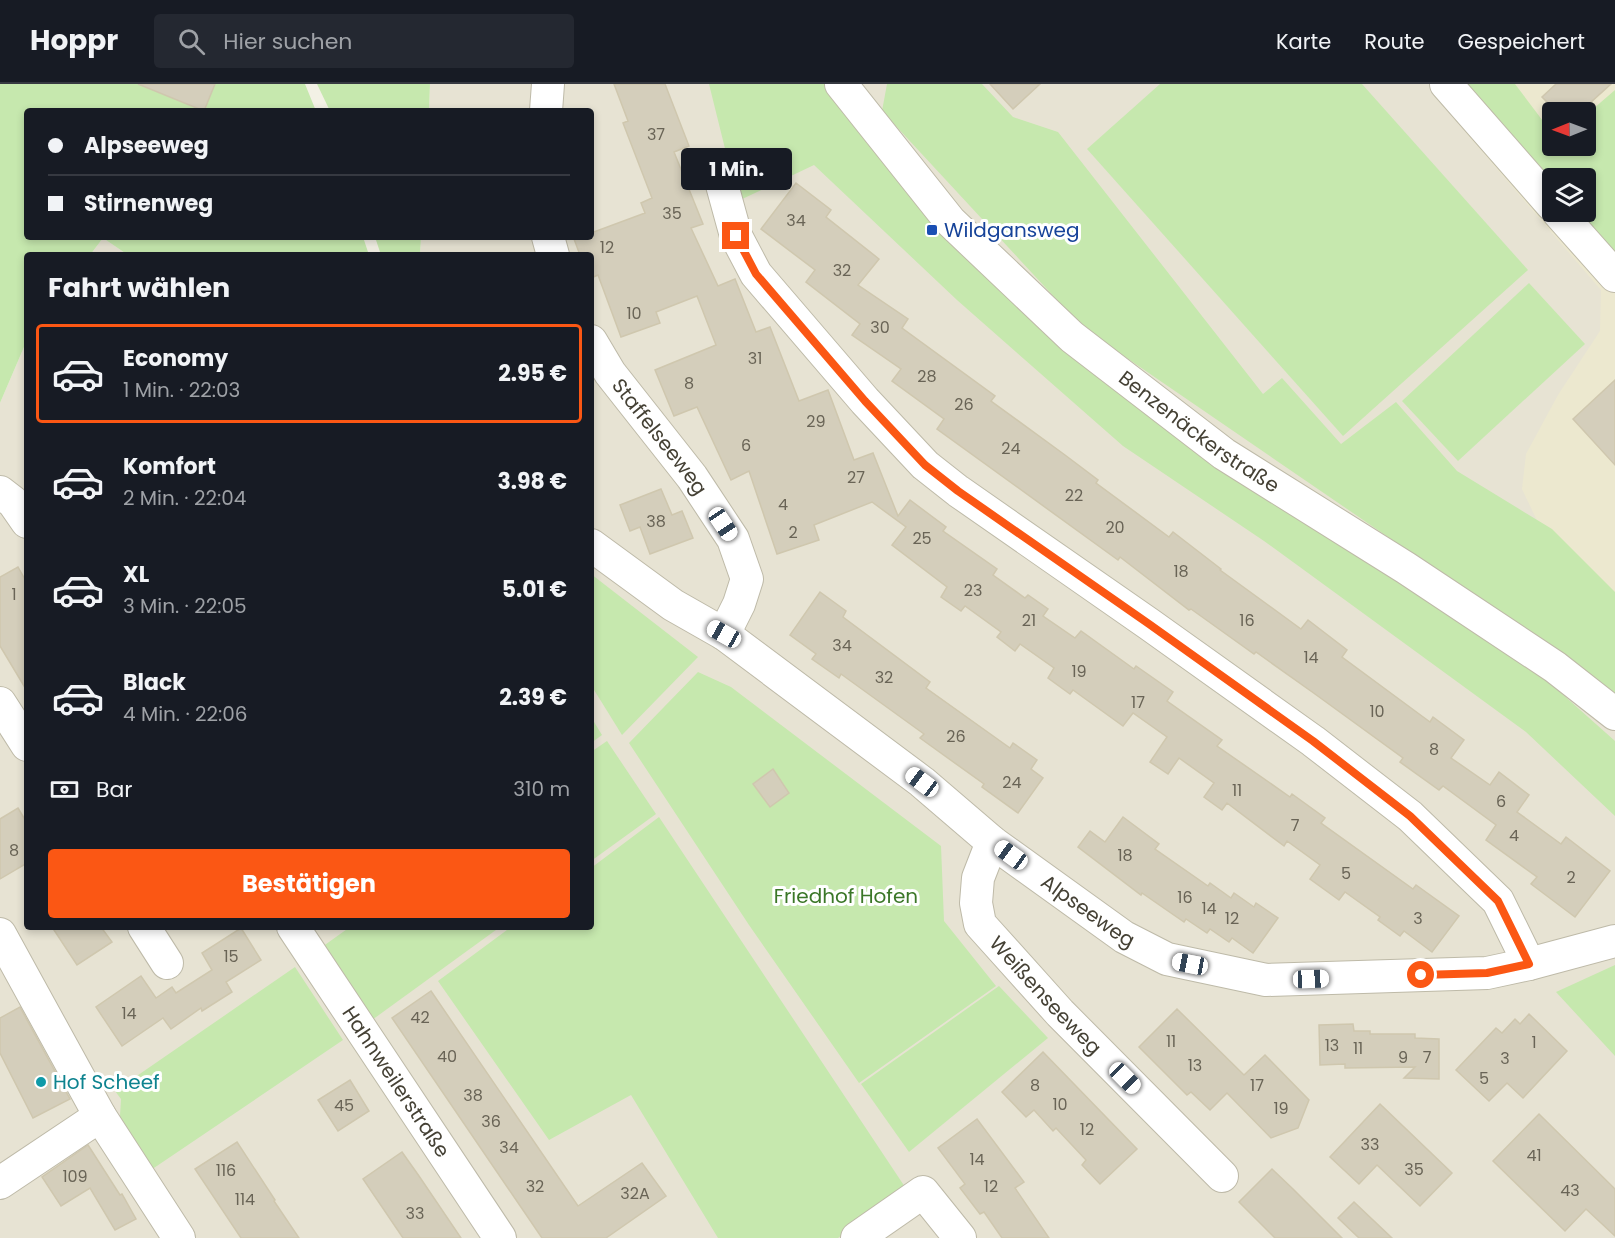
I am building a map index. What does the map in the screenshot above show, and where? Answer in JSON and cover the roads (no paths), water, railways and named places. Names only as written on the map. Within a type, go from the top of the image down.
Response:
[{"type":"street","points":[[546,108],[548,84]]},
{"type":"street","name":"Benzenäckerstraße","points":[[841,84],[950,221],[1072,337],[1224,454],[1416,575],[1555,667],[1615,714]]},
{"type":"street","points":[[1446,84],[1542,194]]},
{"type":"street","points":[[722,185],[736,236],[756,274],[865,401],[925,465],[958,491],[1313,741],[1410,816],[1498,901],[1529,964]]},
{"type":"street","points":[[1567,222],[1615,276]]},
{"type":"street","name":"Staffelseeweg","points":[[594,346],[610,373],[692,477],[733,539],[747,579],[739,604],[724,634]]},
{"type":"street","points":[[0,492],[13,502],[24,518]]},
{"type":"street","name":"Alpseeweg","points":[[594,546],[673,605],[724,634],[922,782],[992,842],[1124,937],[1167,959],[1266,980],[1487,973],[1615,941]]},
{"type":"street","points":[[0,703],[24,740]]},
{"type":"street","name":"Weißenseeweg","points":[[992,842],[978,878],[976,903],[980,924],[1060,1013],[1222,1176]]},
{"type":"street","points":[[146,930],[167,963]]},
{"type":"street","name":"Hahnweilerstraße","points":[[295,930],[500,1238]]},
{"type":"street","points":[[0,934],[100,1116],[179,1238]]},
{"type":"street","points":[[0,1183],[100,1116]]},
{"type":"street","points":[[857,1238],[923,1192],[960,1238]]},
{"type":"place","name":"Wildgansweg","points":[[932,230]]},
{"type":"place","name":"Hof Scheef","points":[[41,1082]]},
{"type":"park label","name":"Friedhof Hofen","points":[[846,896]]}]
